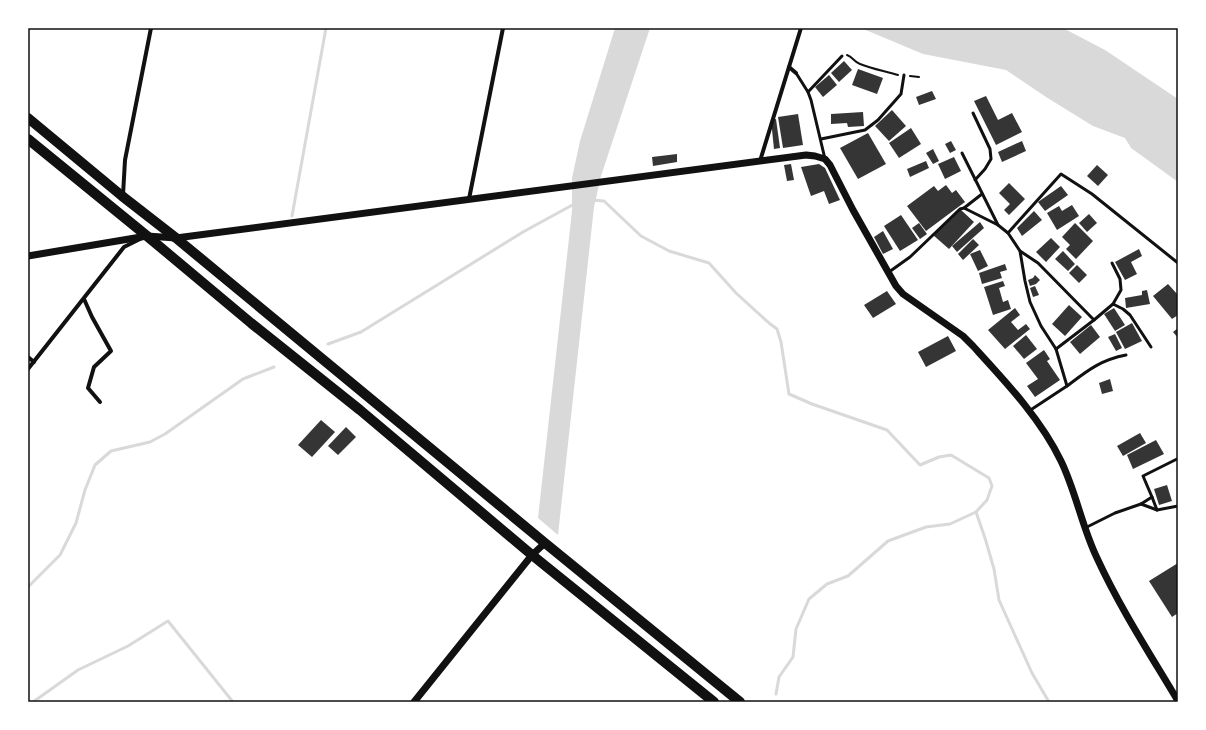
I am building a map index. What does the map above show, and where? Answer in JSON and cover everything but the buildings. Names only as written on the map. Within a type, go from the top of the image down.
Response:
[{"type":"main road","points":[[28,118],[740,702]]},
{"type":"main road","points":[[28,140],[147,236],[251,323],[360,410],[532,555],[714,702]]},
{"type":"main road","points":[[360,410],[369,397]]},
{"type":"street","points":[[122,196],[125,160],[152,28]]},
{"type":"street","points":[[468,199],[503,28]]},
{"type":"street","points":[[760,161],[801,28]]},
{"type":"street","points":[[789,67],[796,74]]},
{"type":"street","points":[[28,256],[147,236],[176,238],[760,161],[806,156],[825,158],[896,286],[903,294],[963,336],[973,346],[1029,411],[1050,442],[1061,462],[1096,556],[1116,596],[1178,701]]},
{"type":"street","points":[[28,369],[124,247],[147,236]]},
{"type":"street","points":[[84,299],[111,351],[94,367],[88,388],[100,402]]},
{"type":"street","points":[[28,357],[34,362]]},
{"type":"street","points":[[414,702],[532,555],[545,543]]},
{"type":"lane","points":[[808,92],[842,56]]},
{"type":"lane","points":[[796,74],[808,92],[825,158]]},
{"type":"lane","points":[[821,140],[869,128],[901,94],[904,76]]},
{"type":"lane","points":[[973,113],[990,149],[991,158],[985,169],[975,180]]},
{"type":"lane","points":[[962,153],[998,225]]},
{"type":"lane","points":[[1008,233],[1061,174],[1092,194],[1178,263]]},
{"type":"lane","points":[[887,272],[910,257],[960,209],[964,208],[982,194]]},
{"type":"lane","points":[[964,208],[998,225],[1008,233],[1020,251],[1038,263],[1094,320]]},
{"type":"lane","points":[[1020,251],[1030,302],[1041,326],[1056,349],[1067,386]]},
{"type":"lane","points":[[1056,349],[1114,304],[1122,290],[1120,279],[1112,263]]},
{"type":"lane","points":[[1114,304],[1130,315],[1151,347]]},
{"type":"lane","points":[[1029,411],[1067,386],[1093,366],[1114,357],[1126,355]]},
{"type":"lane","points":[[1157,510],[1143,476],[1177,459]]},
{"type":"lane","points":[[1085,528],[1115,513],[1141,504],[1152,497]]},
{"type":"lane","points":[[1141,504],[1157,510],[1178,506]]},
{"type":"path","points":[[842,56],[852,56],[857,63],[866,66],[904,76],[919,77]]},
{"type":"shaded area","points":[[615,28],[650,28],[601,176],[594,207],[558,535],[538,518],[572,211],[572,178],[580,141]]},
{"type":"shaded area","points":[[861,28],[1063,28],[1105,50],[1178,99],[1178,182],[1131,148],[1125,138],[1093,126],[1006,70],[923,54]]},
{"type":"waterway","points":[[292,216],[326,28]]},
{"type":"waterway","points":[[592,200],[604,201],[641,236],[669,251],[709,263],[736,293],[777,329],[781,342],[789,394],[812,404],[887,430],[920,465],[939,457],[951,455],[989,478],[992,486],[987,500],[976,512],[950,524],[926,527],[888,541],[848,576],[827,584],[809,599],[796,629],[793,657],[779,677],[776,694]]},
{"type":"waterway","points":[[328,344],[361,332],[523,232],[576,203]]},
{"type":"waterway","points":[[28,587],[60,555],[76,523],[85,490],[95,465],[111,451],[150,442],[165,434],[243,379],[274,367]]},
{"type":"waterway","points":[[976,512],[994,569],[999,600],[1032,673],[1049,702]]},
{"type":"waterway","points":[[33,702],[78,670],[128,646],[168,621],[233,702]]}]
